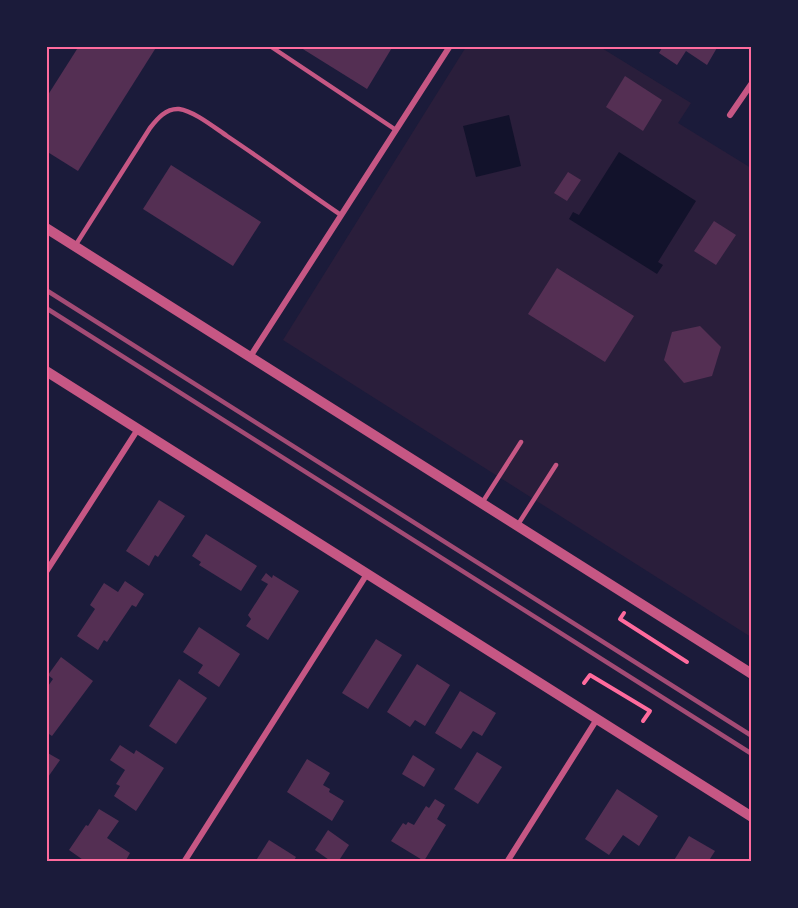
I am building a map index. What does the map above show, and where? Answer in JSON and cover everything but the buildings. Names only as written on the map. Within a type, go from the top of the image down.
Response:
[{"type":"street","points":[[250,357],[450,46]]},
{"type":"street","points":[[730,115],[752,83]]},
{"type":"street","points":[[46,228],[752,674]]},
{"type":"street","points":[[46,371],[752,817]]},
{"type":"street","points":[[46,572],[138,429]]},
{"type":"street","points":[[184,861],[367,574]]},
{"type":"street","points":[[507,861],[597,719]]},
{"type":"lane","points":[[270,46],[396,130]]},
{"type":"lane","points":[[75,246],[150,128],[167,111],[179,109],[216,129],[341,215]]},
{"type":"lane","points":[[481,503],[521,442]]},
{"type":"lane","points":[[517,526],[556,465]]},
{"type":"path","points":[[624,613],[620,619],[687,662]]},
{"type":"path","points":[[584,683],[590,675],[650,711],[643,721]]},
{"type":"shaded area","points":[[466,47],[600,47],[691,103],[678,123],[751,168],[751,637],[283,340]]},
{"type":"shaded area","points":[[509,115],[521,166],[476,177],[463,126]]},
{"type":"shaded area","points":[[619,152],[696,201],[658,262],[663,265],[657,274],[569,219],[573,212],[579,215]]},
{"type":"railway","points":[[46,290],[752,736]]},
{"type":"railway","points":[[46,308],[752,754]]}]
